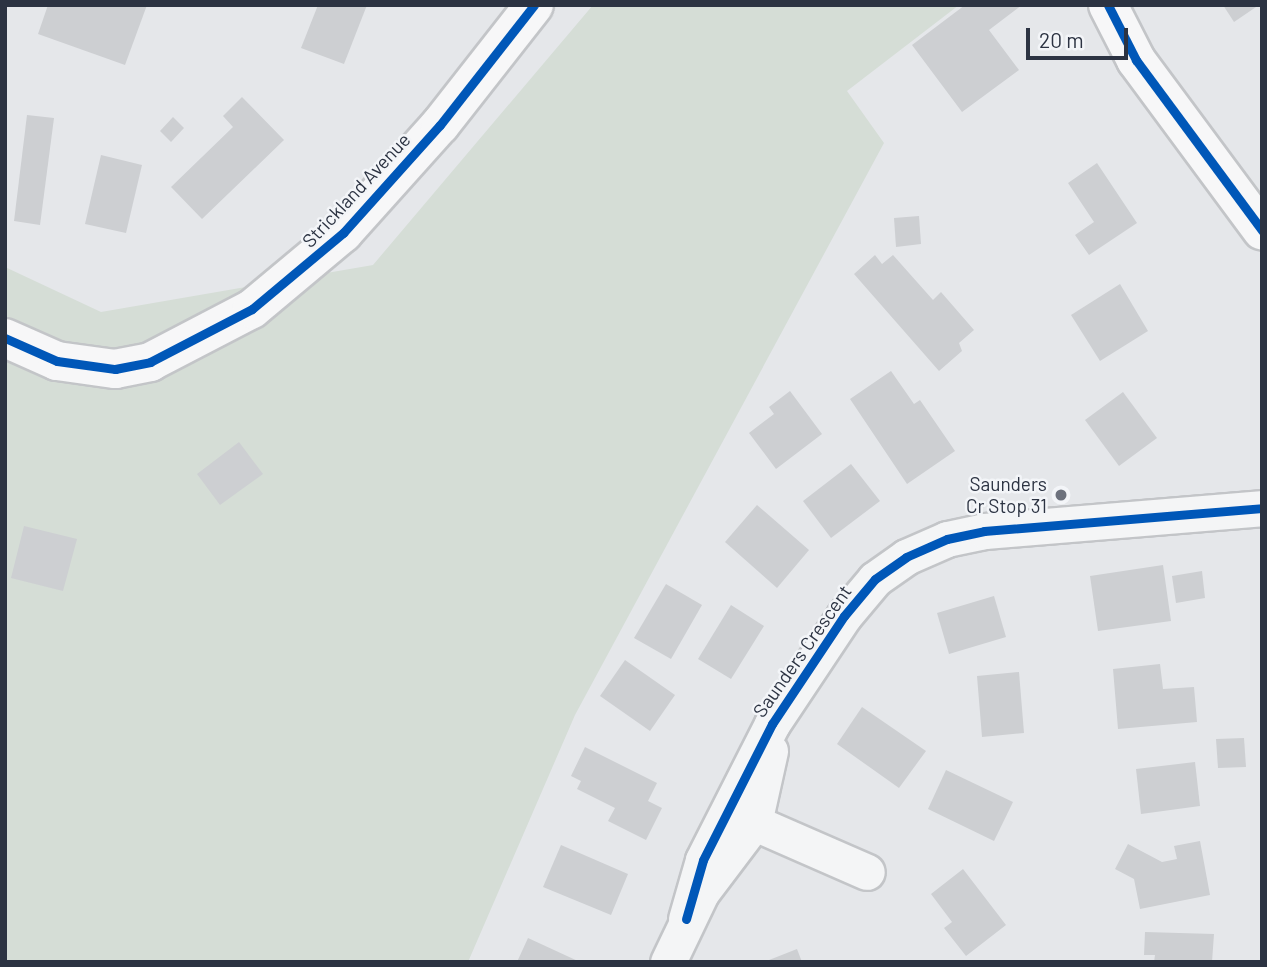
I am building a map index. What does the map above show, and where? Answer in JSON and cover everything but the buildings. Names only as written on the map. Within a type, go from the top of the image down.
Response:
[{"type":"street","name":"Strickland Avenue","points":[[5,338],[57,361],[115,369],[150,362],[252,309],[306,268],[359,216],[440,125],[534,5]]},
{"type":"street","points":[[1108,5],[1136,60],[1262,230]]},
{"type":"street","name":"Saunders Crescent","points":[[668,962],[686,919],[698,875],[740,816],[758,747],[875,579],[906,557],[947,539],[1025,527],[1262,508]]},
{"type":"street","points":[[740,816],[867,872]]},
{"type":"shaded area","points":[[593,5],[959,5],[847,91],[884,143],[575,715],[468,962],[5,962],[5,267],[101,312],[373,265]]},
{"type":"cycle path","points":[[5,338],[57,361],[115,369],[150,362],[252,309],[343,233],[440,125],[534,5]]},
{"type":"cycle path","points":[[1108,5],[1136,60],[1262,230]]},
{"type":"cycle path","points":[[686,919],[703,860],[772,724],[844,616],[875,579],[906,557],[947,539],[984,531],[1262,508]]},
{"type":"place","name":"Saunders Cr Stop 31","points":[[1061,495]]}]
